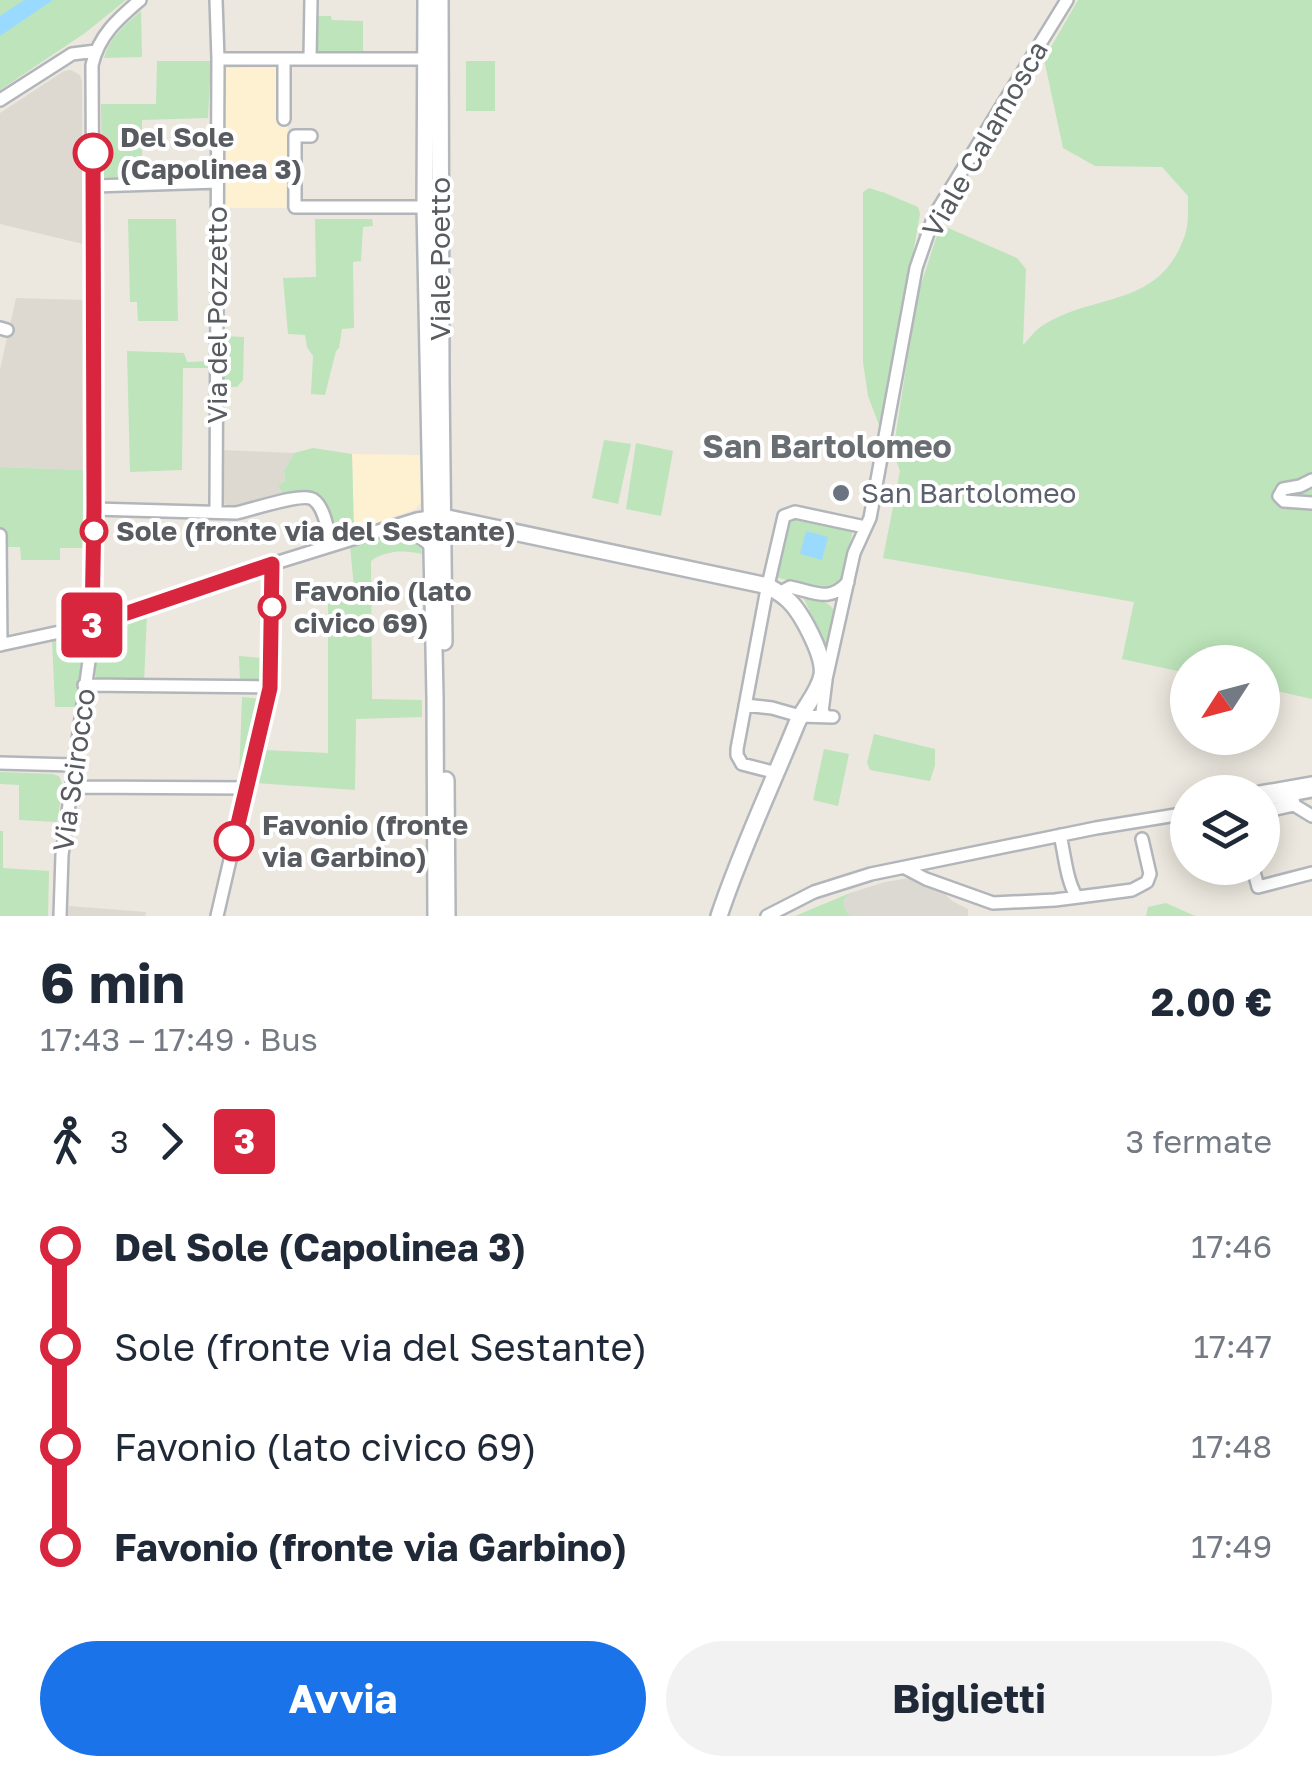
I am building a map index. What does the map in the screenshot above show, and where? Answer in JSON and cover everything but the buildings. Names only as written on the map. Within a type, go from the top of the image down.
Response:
[{"type":"main road","name":"Viale Poetto","points":[[426,0],[425,207],[438,516],[447,916]]},
{"type":"main road","name":"Viale Poetto","points":[[436,916],[432,548],[438,516],[440,0]]},
{"type":"main road","points":[[438,516],[774,590],[799,614],[816,650],[822,684],[800,716],[719,916]]},
{"type":"street","points":[[0,100],[72,54],[96,51],[106,32],[140,0]]},
{"type":"street","name":"Via del Pozzetto","points":[[216,0],[216,511]]},
{"type":"street","points":[[310,58],[311,0]]},
{"type":"street","name":"Viale Calamosca","points":[[800,716],[830,716],[822,712],[822,684],[854,553],[870,518],[916,268],[934,216],[1067,0]]},
{"type":"street","name":"Via Scirocco","points":[[60,916],[62,855],[92,625],[91,80],[96,51]]},
{"type":"street","points":[[284,58],[284,119]]},
{"type":"street","points":[[218,59],[426,59]]},
{"type":"street","points":[[311,136],[295,136],[295,207],[425,207]]},
{"type":"street","points":[[94,186],[217,182]]},
{"type":"street","points":[[1306,483],[1283,489],[1280,498],[1295,504],[1312,503]]},
{"type":"street","points":[[94,508],[236,512],[310,497],[320,508],[332,545]]},
{"type":"street","points":[[777,773],[748,766],[739,760],[737,748],[774,590],[782,522],[787,514],[795,512],[865,527]]},
{"type":"street","points":[[0,535],[1,645],[92,625],[332,545],[438,516]]},
{"type":"street","points":[[380,530],[406,530],[432,548]]},
{"type":"street","points":[[217,916],[270,688],[272,564]]},
{"type":"street","points":[[774,590],[790,587],[834,594],[848,582]]},
{"type":"street","points":[[84,685],[270,688]]},
{"type":"street","points":[[745,705],[800,716]]},
{"type":"street","points":[[0,763],[73,765]]},
{"type":"street","points":[[1280,803],[1312,782]]},
{"type":"street","points":[[72,786],[246,788]]},
{"type":"street","points":[[1280,798],[1312,791]]},
{"type":"street","points":[[1280,794],[1293,796],[1312,816]]},
{"type":"street","points":[[769,916],[838,883],[1096,828],[1112,821],[1170,813]]},
{"type":"street","points":[[1060,836],[1068,881],[1076,896]]},
{"type":"street","points":[[905,868],[992,903],[1055,900],[1132,890],[1147,882],[1150,874],[1142,840]]},
{"type":"street","points":[[940,861],[949,886]]},
{"type":"street","points":[[1280,881],[1312,873]]},
{"type":"shaded area","points":[[276,67],[280,121],[288,125],[286,208],[223,208],[222,68]]},
{"type":"shaded area","points":[[71,70],[82,81],[83,244],[0,224],[0,113]]},
{"type":"shaded area","points":[[16,298],[86,300],[85,470],[0,467],[0,369]]},
{"type":"shaded area","points":[[223,450],[294,453],[284,471],[285,481],[278,485],[283,495],[248,506],[226,505]]},
{"type":"shaded area","points":[[352,454],[420,455],[421,502],[416,509],[354,531]]},
{"type":"shaded area","points":[[909,878],[933,885],[968,909],[968,916],[847,913],[843,901],[850,893]]},
{"type":"shaded area","points":[[69,906],[146,912],[145,916],[68,916]]},
{"type":"green space","points":[[0,0],[126,0],[85,33],[0,90]]},
{"type":"green space","points":[[1078,0],[1312,0],[1312,699],[1280,692],[1280,645],[1170,645],[1170,669],[1122,659],[1134,602],[883,558],[900,471],[893,452],[917,297],[938,232],[946,227],[1017,258],[1026,269],[1023,345],[1039,328],[1059,316],[1122,296],[1159,276],[1185,235],[1188,196],[1162,167],[1095,166],[1063,148],[1044,59]]},
{"type":"green space","points":[[141,11],[142,57],[104,58],[114,38]]},
{"type":"green space","points":[[314,16],[363,21],[363,51],[315,53]]},
{"type":"green space","points":[[157,61],[211,61],[208,118],[142,120],[142,179],[102,177],[101,104],[156,104]]},
{"type":"green space","points":[[466,61],[495,61],[495,111],[466,111]]},
{"type":"green space","points":[[869,188],[918,207],[920,214],[886,406],[879,425],[868,396],[863,362],[863,192]]},
{"type":"green space","points":[[128,219],[176,219],[178,321],[138,321],[137,302],[130,302]]},
{"type":"green space","points":[[315,219],[372,219],[373,226],[363,227],[361,261],[353,262],[354,328],[342,329],[325,395],[311,394],[313,356],[305,335],[288,334],[283,278],[316,277]]},
{"type":"green space","points":[[224,336],[244,337],[243,380],[237,387],[224,387]]},
{"type":"green space","points":[[127,351],[184,353],[187,362],[214,361],[213,368],[183,368],[182,470],[130,472]]},
{"type":"green space","points":[[604,440],[631,444],[618,504],[592,498]]},
{"type":"green space","points":[[636,443],[673,451],[661,516],[626,509]]},
{"type":"green space","points":[[313,448],[352,454],[354,531],[333,538],[308,492],[283,495],[278,485],[285,481],[284,471],[294,453]]},
{"type":"green space","points":[[0,467],[85,470],[85,548],[60,548],[60,560],[21,560],[20,547],[4,547],[0,531]]},
{"type":"green space","points":[[798,518],[853,530],[842,581],[829,591],[775,577],[786,525]]},
{"type":"green space","points":[[405,533],[421,545],[422,554],[396,552],[371,561],[372,699],[422,700],[422,717],[356,719],[355,790],[255,783],[264,750],[328,753],[328,599],[355,598],[350,546]]},
{"type":"green space","points":[[804,599],[832,607],[828,645]]},
{"type":"green space","points":[[147,614],[144,683],[98,680],[95,675],[99,626]]},
{"type":"green space","points":[[85,630],[76,707],[55,707],[52,638]]},
{"type":"green space","points":[[239,656],[262,658],[261,681],[240,681]]},
{"type":"green space","points":[[242,697],[260,699],[239,780]]},
{"type":"green space","points":[[874,734],[935,749],[930,781],[870,770],[867,763]]},
{"type":"green space","points":[[824,749],[849,754],[838,806],[813,800]]},
{"type":"green space","points":[[0,772],[59,776],[63,786],[57,822],[19,820],[19,785],[0,784]]},
{"type":"green space","points":[[0,831],[3,868],[49,871],[48,916],[0,916]]},
{"type":"green space","points":[[850,893],[843,901],[852,916],[795,916]]},
{"type":"green space","points":[[1166,903],[1195,916],[1146,916],[1148,907]]},
{"type":"water","points":[[24,0],[53,0],[0,36],[0,16]]},
{"type":"water","points":[[806,531],[828,537],[822,560],[800,554]]},
{"type":"bus line","name":"3","points":[[93,153],[92,625],[272,564],[270,688],[234,841]]},
{"type":"place","name":"Del Sole (Capolinea 3)","points":[[93,153]]},
{"type":"place","name":"San Bartolomeo","points":[[841,493]]},
{"type":"place","name":"Sole (fronte via del Sestante)","points":[[94,531]]},
{"type":"place","name":"Favonio (lato civico 69)","points":[[272,607]]},
{"type":"place","name":"Favonio (fronte via Garbino)","points":[[234,841]]},
{"type":"district","name":"San Bartolomeo","points":[[827,447]]}]
